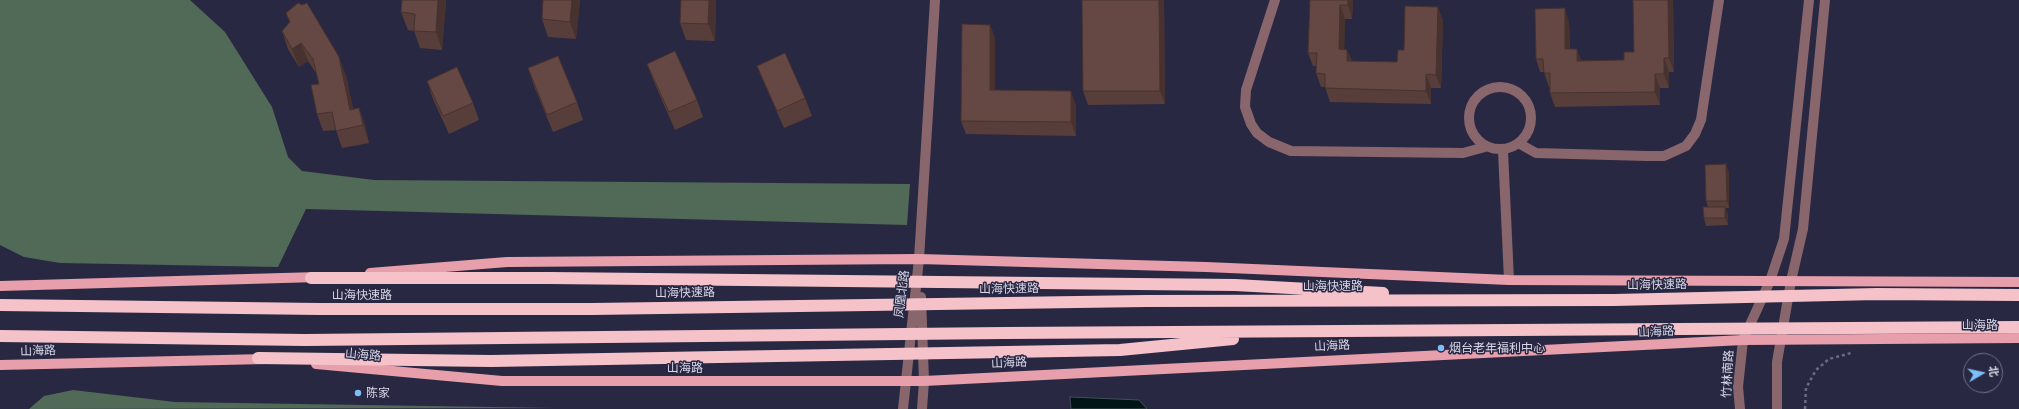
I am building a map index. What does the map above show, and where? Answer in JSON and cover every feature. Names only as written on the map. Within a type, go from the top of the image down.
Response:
[{"type":"highway","points":[[311,278],[549,278],[891,283],[1235,285],[1530,300]]},
{"type":"highway","name":"山海快速路","points":[[0,305],[320,309],[592,309],[1154,301],[1530,300],[1877,294],[2019,295]]},
{"type":"highway","points":[[0,336],[305,340],[2019,327]]},
{"type":"highway","points":[[258,358],[491,361],[1120,350],[1305,332]]},
{"type":"main road","points":[[0,286],[311,278],[507,262],[919,259],[1206,267],[1509,280],[2019,282]]},
{"type":"main road","name":"山海路","points":[[0,365],[258,358],[502,380],[904,381],[1743,340],[2019,338]]},
{"type":"street","points":[[919,259],[935,0]]},
{"type":"street","points":[[934,29],[939,0]]},
{"type":"street","points":[[1275,0],[1246,96],[1246,107],[1251,124],[1257,134],[1269,142],[1291,151],[1463,153],[1485,147],[1503,151],[1520,144],[1531,129],[1532,111],[1523,95],[1507,86],[1489,88],[1474,99],[1468,116],[1472,134],[1485,147]]},
{"type":"street","points":[[1520,144],[1536,153],[1648,156],[1664,156],[1686,146],[1695,134],[1701,120],[1719,0]]},
{"type":"street","name":"竹林南路","points":[[1740,409],[1738,387],[1743,340],[1770,281],[1784,239],[1809,0]]},
{"type":"street","points":[[1777,409],[1776,384],[1780,339],[1803,228],[1825,0]]},
{"type":"street","points":[[1503,151],[1509,280]]},
{"type":"street","name":"凤凰北路","points":[[919,259],[924,380],[922,409]]},
{"type":"street","name":"凤凰北路","points":[[903,409],[904,381],[919,259]]},
{"type":"path","points":[[1805,409],[1806,388],[1816,370],[1829,359],[1854,353]]},
{"type":"green space","points":[[0,0],[190,0],[225,32],[272,107],[288,157],[302,171],[374,180],[910,184],[907,225],[306,209],[278,267],[60,263],[24,257],[0,245]]},
{"type":"green space","points":[[73,390],[175,402],[554,408],[29,409],[44,396]]},
{"type":"shaded area","points":[[1070,397],[1139,400],[1147,409],[1071,409]]},
{"type":"building","points":[[402,0],[438,0],[436,32],[414,31],[415,14],[401,12]]},
{"type":"building","points":[[543,0],[572,0],[570,22],[542,19]]},
{"type":"building","points":[[681,0],[709,0],[708,24],[680,23]]},
{"type":"building","points":[[1082,0],[1159,0],[1160,91],[1083,91]]},
{"type":"building","points":[[1310,0],[1348,0],[1348,5],[1340,5],[1339,49],[1347,50],[1347,61],[1397,62],[1398,50],[1404,50],[1405,6],[1438,7],[1436,75],[1426,74],[1426,91],[1325,88],[1325,74],[1316,73],[1317,53],[1308,53]]},
{"type":"building","points":[[1633,0],[1668,0],[1669,58],[1664,58],[1664,74],[1655,74],[1655,92],[1550,93],[1550,73],[1544,73],[1543,59],[1536,59],[1535,9],[1565,8],[1565,49],[1577,49],[1577,61],[1624,60],[1624,52],[1634,52]]},
{"type":"building","points":[[298,3],[302,5],[307,3],[339,57],[350,110],[359,108],[363,125],[336,131],[332,112],[317,114],[311,85],[319,84],[313,59],[301,43],[292,49],[282,31],[290,22],[286,13]]},
{"type":"building","points":[[962,24],[990,25],[990,90],[1071,91],[1071,122],[961,121]]},
{"type":"building","points":[[675,51],[697,100],[669,112],[647,64]]},
{"type":"building","points":[[785,53],[805,98],[777,111],[757,66]]},
{"type":"building","points":[[558,56],[577,102],[547,115],[528,68]]},
{"type":"building","points":[[457,67],[473,103],[443,116],[427,81]]},
{"type":"building","points":[[1726,164],[1727,201],[1706,201],[1705,165]]},
{"type":"building","points":[[1703,207],[1725,207],[1725,218],[1704,218]]},
{"type":"place","name":"烟台老年福利中心","points":[[1441,348]]},
{"type":"place","name":"陈家","points":[[358,393]]}]
